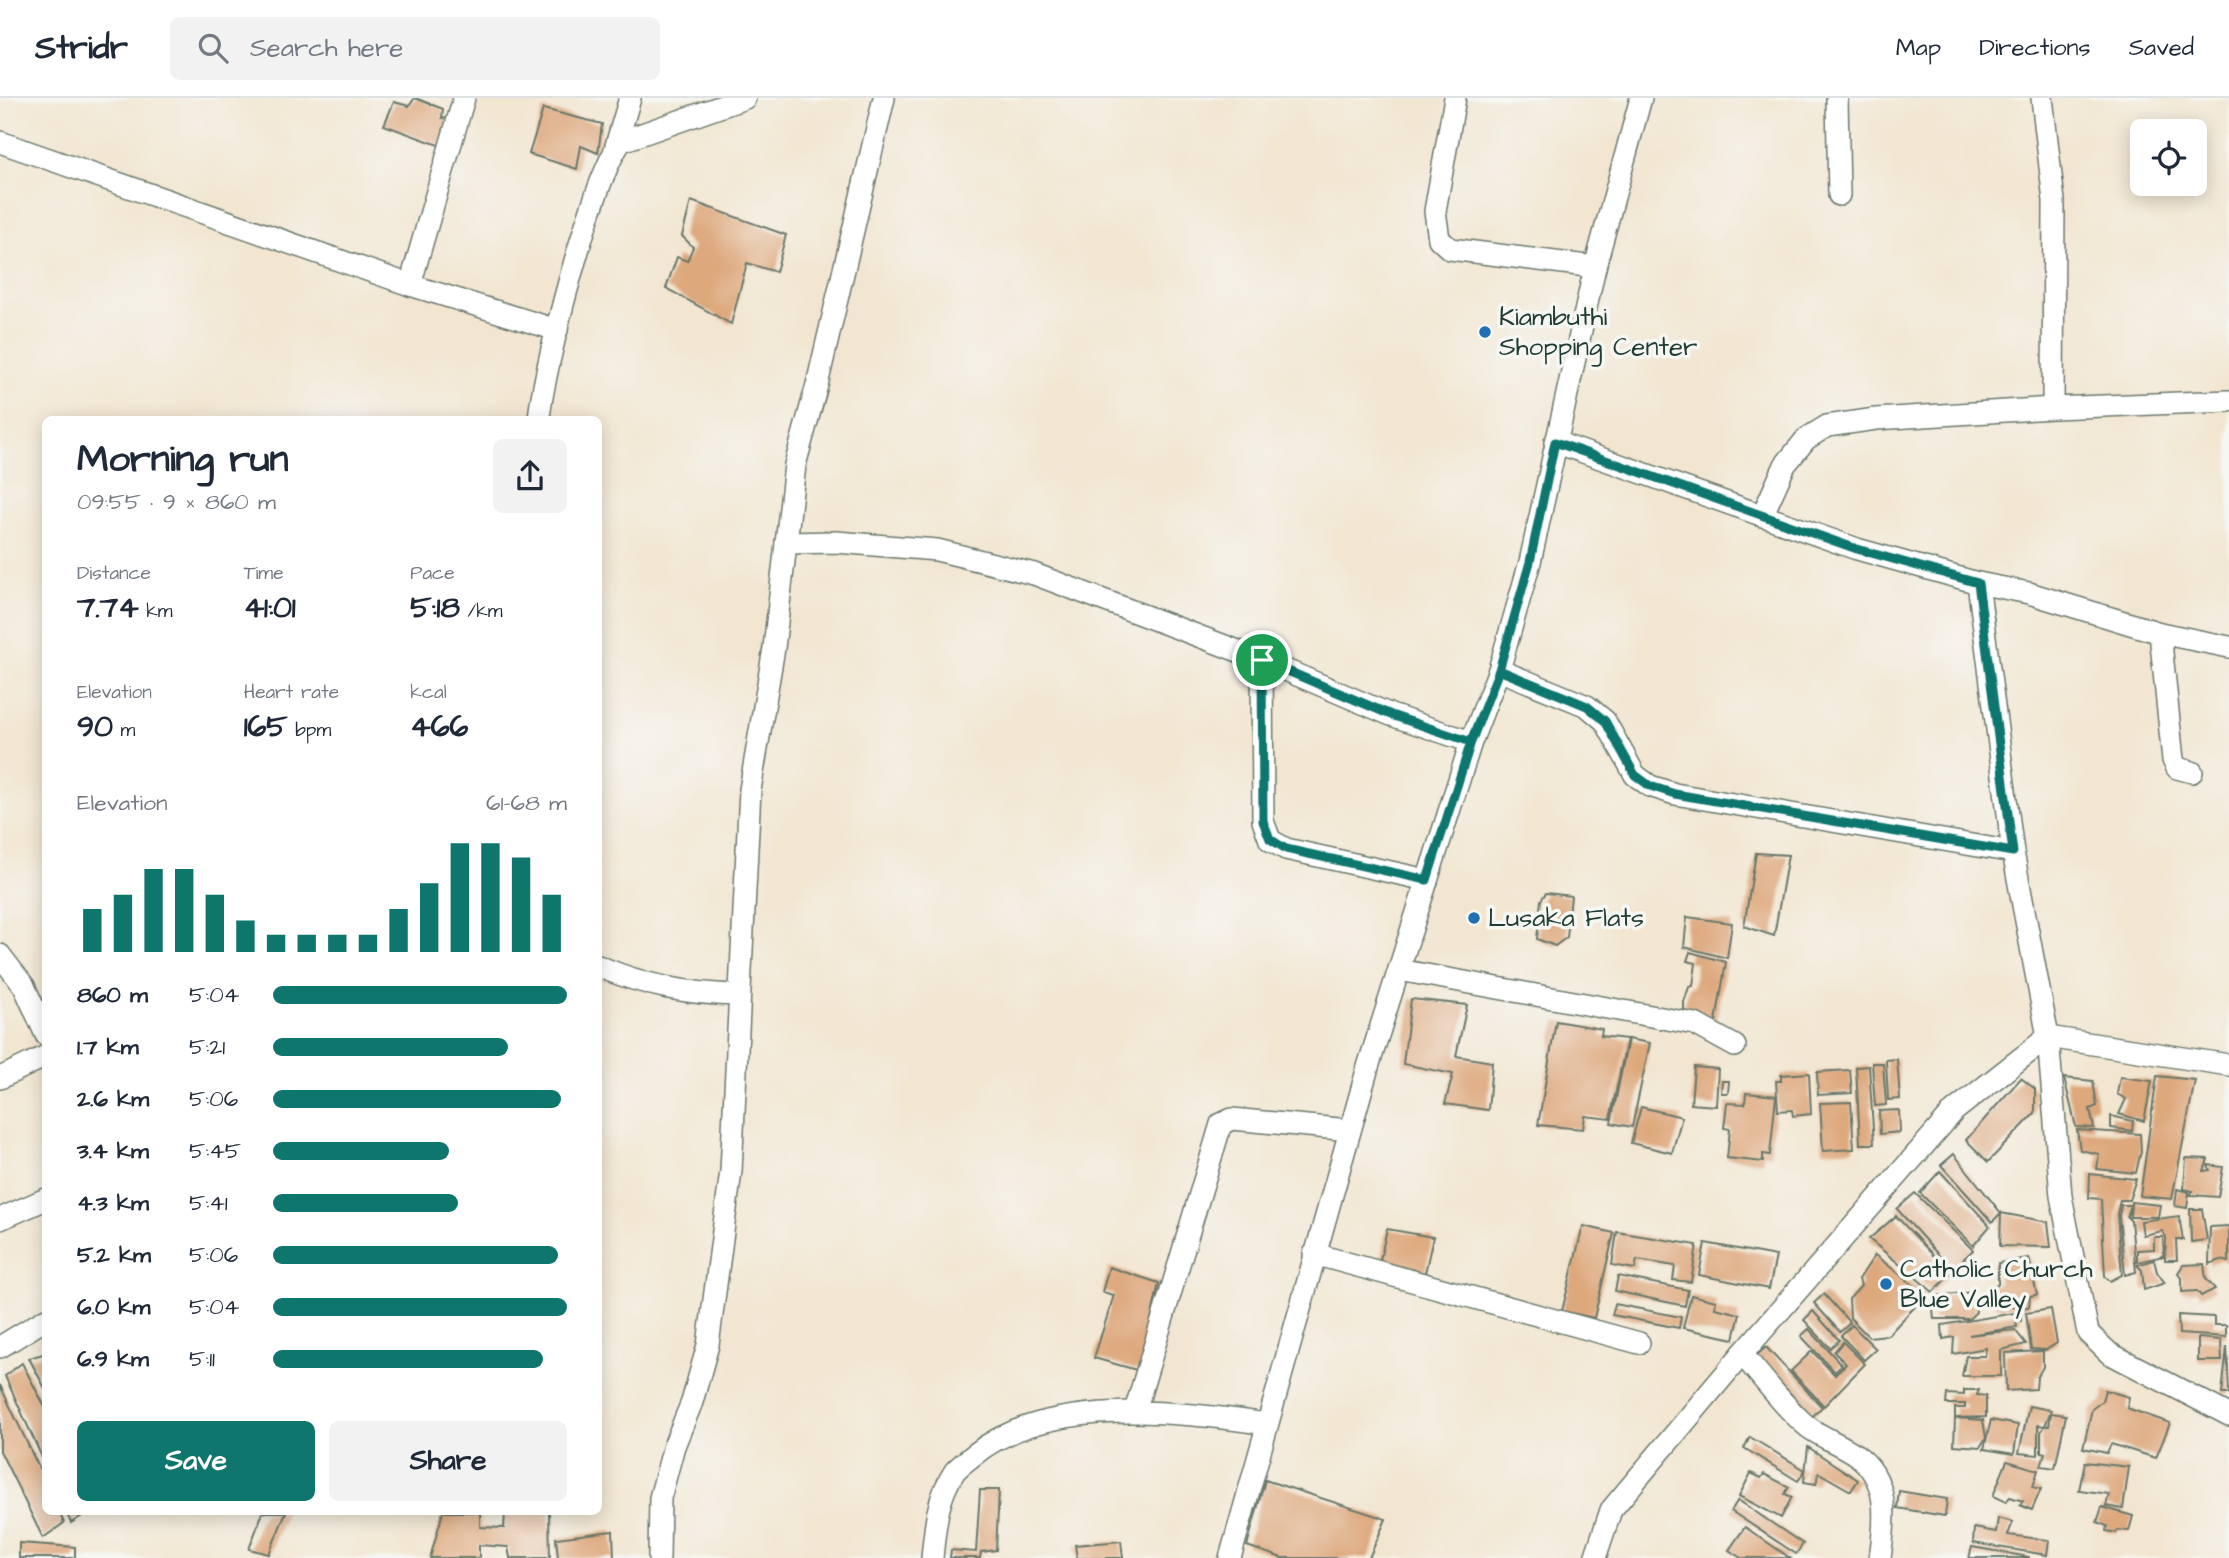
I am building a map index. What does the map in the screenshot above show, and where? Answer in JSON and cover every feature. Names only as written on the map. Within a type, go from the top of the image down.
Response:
[{"type":"street","points":[[410,285],[464,98]]},
{"type":"street","points":[[539,416],[541,394],[557,330],[600,183],[615,149],[629,98]]},
{"type":"street","points":[[615,149],[622,141],[746,98]]},
{"type":"street","points":[[659,1558],[660,1498],[674,1446],[692,1402],[708,1345],[732,1171],[750,790],[774,648],[795,465],[817,385],[884,98]]},
{"type":"street","points":[[1455,98],[1435,211],[1439,239],[1451,249],[1595,267]]},
{"type":"street","points":[[1230,1558],[1265,1424],[1350,1130],[1471,742],[1499,670],[1530,562],[1595,267],[1641,98]]},
{"type":"street","points":[[1838,98],[1839,195]]},
{"type":"street","points":[[2042,98],[2054,201],[2053,408]]},
{"type":"street","points":[[0,142],[410,285],[557,330]]},
{"type":"street","points":[[1762,516],[1785,465],[1806,439],[1827,426],[1876,419],[2229,401]]},
{"type":"street","points":[[1555,442],[1857,549],[1978,583],[2029,593],[2160,634],[2229,647]]},
{"type":"street","points":[[786,543],[836,542],[937,550],[1034,575],[1262,660],[1391,715],[1471,742]]},
{"type":"street","points":[[1978,583],[2013,852],[2048,1037],[2062,1196],[2088,1333],[2109,1353],[2229,1415]]},
{"type":"street","points":[[2160,634],[2173,760],[2177,768],[2192,772]]},
{"type":"street","points":[[1262,660],[1263,821],[1270,839],[1286,849],[1427,880]]},
{"type":"street","points":[[1499,670],[1587,706],[1605,721],[1635,775],[1650,786],[1675,794],[2013,852]]},
{"type":"street","points":[[2,961],[24,986],[42,1026]]},
{"type":"street","points":[[602,968],[637,982],[692,994],[739,995]]},
{"type":"street","points":[[1399,970],[1676,1020],[1715,1033],[1735,1046]]},
{"type":"street","points":[[1595,1558],[1611,1510],[1742,1354],[1954,1111],[2048,1037],[2229,1065]]},
{"type":"street","points":[[0,1078],[42,1058]]},
{"type":"street","points":[[1135,1411],[1221,1124],[1232,1119],[1350,1130]]},
{"type":"street","points":[[0,1219],[42,1201]]},
{"type":"street","points":[[1314,1254],[1639,1343]]},
{"type":"street","points":[[0,1347],[42,1321]]},
{"type":"street","points":[[1742,1354],[1806,1425],[1829,1442],[1855,1454],[1878,1477],[1885,1522],[1880,1558]]},
{"type":"street","points":[[932,1558],[940,1499],[956,1469],[985,1446],[1015,1429],[1052,1420],[1135,1411],[1198,1413],[1265,1424]]},
{"type":"building","points":[[415,98],[443,109],[442,118],[450,119],[441,146],[384,125],[394,102],[409,106]]},
{"type":"building","points":[[543,109],[602,124],[598,153],[581,146],[577,169],[529,154]]},
{"type":"building","points":[[691,201],[786,235],[776,272],[747,263],[731,324],[666,288],[677,257],[687,261],[693,247],[682,236]]},
{"type":"building","points":[[1756,853],[1788,855],[1774,936],[1744,926]]},
{"type":"building","points":[[1546,893],[1571,896],[1567,937],[1555,946],[1537,939],[1541,900]]},
{"type":"building","points":[[1687,917],[1732,923],[1727,958],[1684,947]]},
{"type":"building","points":[[1690,952],[1726,962],[1715,1028],[1684,1018],[1684,1002],[1689,987],[1693,986],[1696,963],[1687,961]]},
{"type":"building","points":[[1411,999],[1467,1005],[1456,1056],[1492,1062],[1488,1110],[1445,1104],[1453,1074],[1403,1064]]},
{"type":"building","points":[[1556,1021],[1602,1029],[1601,1036],[1627,1039],[1610,1119],[1585,1116],[1583,1129],[1538,1125]]},
{"type":"building","points":[[1628,1039],[1650,1043],[1632,1127],[1611,1123]]},
{"type":"building","points":[[1897,1059],[1900,1099],[1888,1100],[1886,1060]]},
{"type":"building","points":[[1872,1063],[1883,1063],[1886,1105],[1875,1106]]},
{"type":"building","points":[[1869,1066],[1874,1144],[1860,1144],[1856,1067]]},
{"type":"building","points":[[1694,1067],[1718,1069],[1716,1106],[1691,1104]]},
{"type":"building","points":[[1850,1070],[1852,1093],[1818,1095],[1817,1072]]},
{"type":"building","points":[[1809,1073],[1811,1114],[1793,1116],[1792,1110],[1778,1111],[1776,1081],[1781,1081],[1781,1075]]},
{"type":"building","points":[[2157,1076],[2195,1080],[2172,1199],[2140,1196]]},
{"type":"building","points":[[2120,1077],[2152,1081],[2144,1121],[2119,1114],[2126,1099],[2117,1094]]},
{"type":"building","points":[[2021,1078],[2035,1089],[2035,1113],[1988,1162],[1966,1140]]},
{"type":"building","points":[[2064,1078],[2093,1081],[2097,1106],[2090,1109],[2094,1128],[2076,1127]]},
{"type":"building","points":[[1722,1081],[1729,1081],[1728,1093],[1721,1093]]},
{"type":"building","points":[[1746,1093],[1776,1096],[1770,1155],[1763,1154],[1763,1162],[1727,1158],[1730,1129],[1724,1128],[1727,1103],[1745,1104]]},
{"type":"building","points":[[1851,1102],[1854,1149],[1823,1151],[1820,1103]]},
{"type":"building","points":[[1641,1107],[1682,1117],[1672,1153],[1631,1143]]},
{"type":"building","points":[[1899,1110],[1900,1132],[1880,1134],[1879,1111]]},
{"type":"building","points":[[2111,1116],[2133,1121],[2132,1131],[2111,1128]]},
{"type":"building","points":[[2077,1130],[2140,1134],[2141,1151],[2136,1173],[2097,1169],[2099,1154],[2080,1150]]},
{"type":"building","points":[[1954,1154],[2001,1213],[1992,1222],[1941,1165]]},
{"type":"building","points":[[2186,1158],[2208,1159],[2204,1171],[2210,1170],[2208,1165],[2223,1167],[2218,1197],[2190,1195],[2193,1191],[2184,1189]]},
{"type":"building","points":[[1940,1171],[1990,1226],[1973,1246],[1920,1193]]},
{"type":"building","points":[[2090,1174],[2136,1179],[2129,1200],[2120,1200],[2117,1214],[2122,1275],[2110,1281],[2105,1277],[2101,1199],[2089,1198]]},
{"type":"building","points":[[2177,1189],[2189,1192],[2187,1208],[2175,1206]]},
{"type":"building","points":[[1915,1193],[1973,1250],[1952,1270],[1897,1209]]},
{"type":"building","points":[[2131,1202],[2160,1205],[2158,1217],[2130,1217]]},
{"type":"building","points":[[2121,1205],[2131,1205],[2127,1217],[2131,1221],[2136,1272],[2125,1275],[2119,1216]]},
{"type":"building","points":[[2190,1209],[2202,1209],[2207,1240],[2191,1242]]},
{"type":"building","points":[[2001,1213],[2048,1222],[2051,1247],[2000,1246]]},
{"type":"building","points":[[1896,1216],[1951,1274],[1933,1292],[1869,1239]]},
{"type":"building","points":[[2179,1216],[2183,1240],[2176,1240],[2177,1260],[2165,1260],[2166,1237],[2162,1231],[2143,1235],[2141,1221]]},
{"type":"building","points":[[1583,1226],[1614,1233],[1594,1318],[1562,1311]]},
{"type":"building","points":[[2229,1226],[2229,1262],[2221,1260],[2209,1264],[2210,1227]]},
{"type":"building","points":[[1387,1229],[1433,1237],[1425,1273],[1379,1264]]},
{"type":"building","points":[[1617,1232],[1697,1245],[1691,1282],[1673,1280],[1675,1266],[1637,1260],[1635,1269],[1612,1265]]},
{"type":"building","points":[[2154,1237],[2163,1237],[2164,1256],[2137,1262],[2137,1250],[2154,1249]]},
{"type":"building","points":[[1705,1243],[1776,1256],[1769,1289],[1699,1275]]},
{"type":"building","points":[[1875,1255],[1926,1295],[1888,1335],[1869,1337],[1850,1318],[1849,1299],[1861,1286],[1859,1279]]},
{"type":"building","points":[[2029,1258],[2037,1295],[2030,1296],[2029,1307],[2001,1307],[1989,1302],[1989,1287],[1998,1284],[1998,1263]]},
{"type":"building","points":[[2154,1260],[2157,1272],[2165,1283],[2144,1290],[2142,1270],[2137,1265]]},
{"type":"building","points":[[2204,1264],[2206,1279],[2215,1289],[2201,1296],[2197,1291],[2182,1292],[2182,1278],[2178,1273],[2183,1265]]},
{"type":"building","points":[[1109,1267],[1159,1283],[1140,1371],[1094,1358],[1114,1295],[1102,1292]]},
{"type":"building","points":[[1618,1276],[1688,1290],[1685,1306],[1615,1291]]},
{"type":"building","points":[[1973,1292],[1976,1312],[1969,1319],[1934,1319],[1933,1308],[1938,1307],[1936,1296]]},
{"type":"building","points":[[1824,1294],[1850,1323],[1840,1332],[1814,1303]]},
{"type":"building","points":[[1691,1295],[1716,1301],[1715,1308],[1740,1314],[1734,1339],[1683,1328]]},
{"type":"building","points":[[1615,1304],[1681,1317],[1679,1328],[1612,1315]]},
{"type":"building","points":[[2051,1309],[2057,1343],[2046,1350],[2031,1349],[2026,1313]]},
{"type":"building","points":[[1813,1311],[1839,1340],[1830,1348],[1804,1320]]},
{"type":"building","points":[[2021,1312],[2021,1321],[2016,1321],[2017,1327],[1969,1335],[2015,1330],[2026,1344],[2001,1350],[2001,1376],[1962,1376],[1966,1356],[1985,1356],[1986,1348],[1953,1354],[1954,1337],[1943,1339],[1942,1325]]},
{"type":"building","points":[[2178,1315],[2214,1317],[2214,1325],[2226,1325],[2226,1337],[2179,1334]]},
{"type":"building","points":[[1852,1325],[1876,1349],[1864,1360],[1841,1336]]},
{"type":"building","points":[[1809,1329],[1842,1365],[1835,1372],[1801,1336]]},
{"type":"building","points":[[2198,1338],[2221,1340],[2222,1361],[2198,1361]]},
{"type":"building","points":[[1843,1342],[1865,1364],[1824,1406],[1791,1371],[1812,1351],[1835,1375],[1846,1364],[1834,1352]]},
{"type":"building","points":[[2227,1346],[2229,1394],[2222,1394]]},
{"type":"building","points":[[1766,1347],[1822,1407],[1812,1417],[1756,1356]]},
{"type":"building","points":[[2043,1351],[2043,1367],[2037,1377],[2036,1389],[2006,1391],[2005,1353]]},
{"type":"building","points":[[42,1354],[42,1382],[29,1358]]},
{"type":"building","points":[[22,1363],[42,1401],[42,1457],[5,1376]]},
{"type":"building","points":[[0,1385],[42,1474],[42,1515],[60,1515],[64,1523],[43,1538],[0,1451]]},
{"type":"building","points":[[1964,1390],[1979,1390],[1977,1395],[1986,1396],[1986,1417],[1955,1418],[1955,1408],[1965,1408],[1965,1404],[1946,1404],[1947,1394],[1964,1395]]},
{"type":"building","points":[[2105,1390],[2129,1397],[2127,1408],[2170,1423],[2156,1458],[2111,1444],[2107,1453],[2083,1448],[2092,1409],[2102,1401]]},
{"type":"building","points":[[2029,1406],[2051,1410],[2045,1426],[2038,1425],[2038,1455],[2019,1453]]},
{"type":"building","points":[[2051,1413],[2066,1415],[2055,1468],[2041,1466],[2045,1453],[2041,1452],[2041,1432],[2045,1426],[2049,1426]]},
{"type":"building","points":[[1955,1418],[1983,1420],[1986,1438],[1980,1447],[1954,1445]]},
{"type":"building","points":[[1991,1420],[2018,1425],[2014,1454],[1984,1449]]},
{"type":"building","points":[[1750,1437],[1805,1470],[1798,1481],[1744,1448]]},
{"type":"building","points":[[1808,1447],[1858,1480],[1851,1491],[1819,1473],[1816,1484],[1804,1482]]},
{"type":"building","points":[[2007,1461],[2038,1470],[2033,1487],[2041,1489],[2032,1510],[2020,1505],[2023,1501],[2010,1497],[2006,1502],[1993,1496]]},
{"type":"building","points":[[2085,1462],[2129,1467],[2123,1509],[2106,1506],[2109,1494],[2079,1490]]},
{"type":"building","points":[[1751,1473],[1761,1478],[1764,1474],[1789,1487],[1785,1494],[1792,1497],[1781,1518],[1739,1496]]},
{"type":"building","points":[[1265,1480],[1386,1519],[1369,1558],[1282,1558],[1247,1546]]},
{"type":"building","points":[[980,1490],[999,1490],[996,1550],[981,1552],[980,1558],[950,1558],[951,1550],[976,1552]]},
{"type":"building","points":[[1899,1491],[1947,1499],[1945,1516],[1897,1508]]},
{"type":"building","points":[[1738,1500],[1803,1544],[1796,1554],[1731,1511]]},
{"type":"building","points":[[2102,1507],[2133,1516],[2129,1531],[2106,1531],[2107,1526],[2097,1522]]},
{"type":"building","points":[[67,1515],[83,1515],[71,1523]]},
{"type":"building","points":[[262,1515],[285,1515],[269,1554],[249,1549]]},
{"type":"building","points":[[442,1515],[480,1515],[480,1527],[504,1528],[505,1515],[549,1515],[550,1558],[510,1558],[508,1547],[479,1545],[479,1558],[430,1558]]},
{"type":"building","points":[[1998,1518],[2013,1522],[2008,1535],[2049,1540],[2047,1555],[1973,1543],[1974,1528],[1996,1532]]},
{"type":"building","points":[[1745,1527],[1790,1558],[1741,1558],[1729,1550]]},
{"type":"building","points":[[613,1531],[614,1558],[558,1558],[556,1538]]},
{"type":"building","points":[[1121,1541],[1123,1558],[1077,1558],[1075,1545]]},
{"type":"building","points":[[19,1543],[75,1547],[75,1558],[19,1558]]},
{"type":"building","points":[[1972,1547],[2029,1557],[2029,1558],[1969,1558]]},
{"type":"place","name":"Kiambuthi Shopping Center","points":[[1485,332]]},
{"type":"place","name":"Lusaka Flats","points":[[1474,918]]},
{"type":"place","name":"Catholic Church Blue Valley","points":[[1886,1284]]},
{"type":"route","points":[[1262,660],[1263,821],[1270,839],[1286,849],[1427,880],[1471,742],[1499,670],[1530,562],[1555,442],[1857,549],[1978,583],[2013,852],[1675,794],[1650,786],[1635,775],[1605,721],[1587,706],[1499,670],[1471,742],[1391,715],[1262,660]]}]
